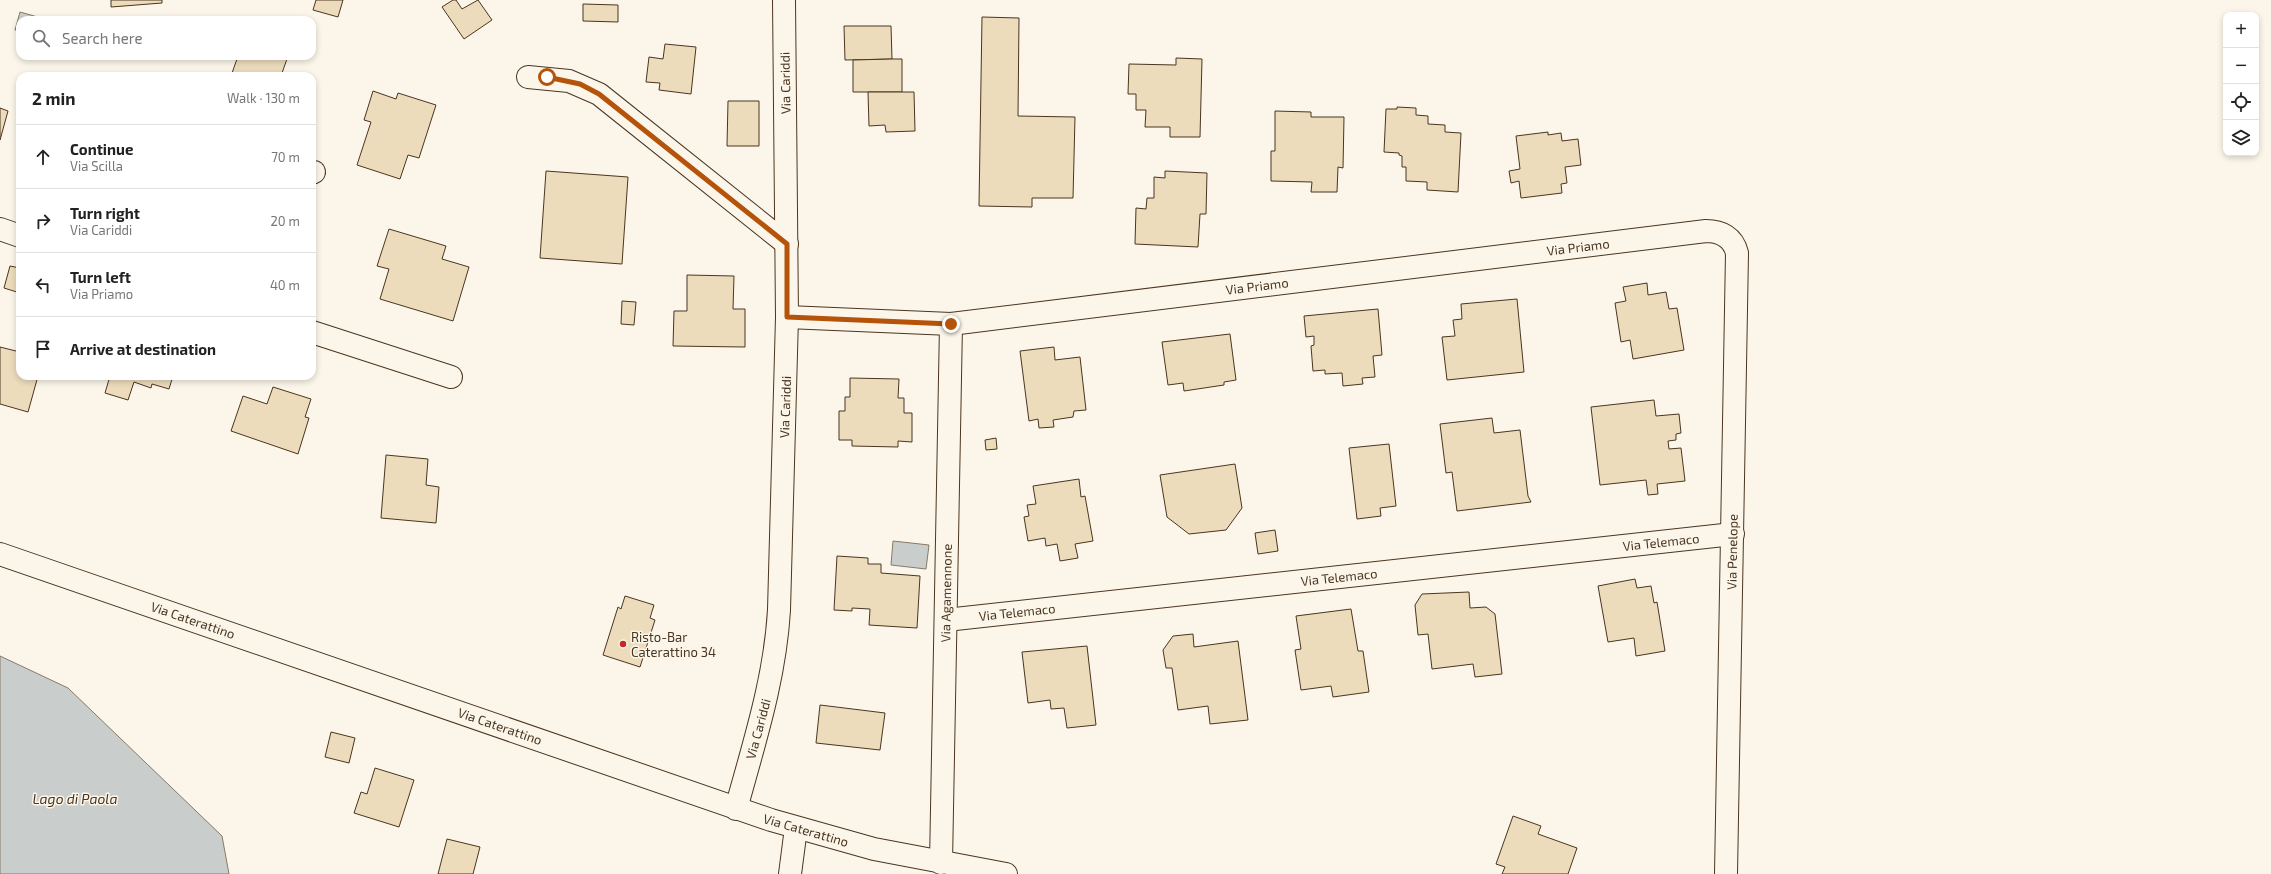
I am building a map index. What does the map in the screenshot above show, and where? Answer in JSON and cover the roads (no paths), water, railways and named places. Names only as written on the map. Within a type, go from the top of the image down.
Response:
[{"type":"street","name":"Via Cariddi","points":[[736,809],[769,685],[777,643],[780,591],[787,317],[784,0]]},
{"type":"street","points":[[528,77],[569,80],[599,94],[787,244]]},
{"type":"street","points":[[0,229],[16,235]]},
{"type":"street","name":"Via Priamo","points":[[787,317],[951,324],[1706,231],[1724,235]]},
{"type":"street","name":"Via Penelope","points":[[1724,235],[1731,240],[1737,253],[1726,874]]},
{"type":"street","name":"Via Agamennone","points":[[941,863],[951,324]]},
{"type":"street","points":[[316,333],[451,377]]},
{"type":"street","name":"Via Telemaco","points":[[946,620],[1733,534]]},
{"type":"street","name":"Via Caterattino","points":[[0,554],[736,809],[796,828],[874,849],[941,863],[1006,874]]},
{"type":"street","points":[[790,874],[796,828]]},
{"type":"water","points":[[20,12],[34,16],[19,16]]},
{"type":"water","points":[[893,541],[929,545],[926,569],[891,565]]},
{"type":"water","name":"Lago di Paola","points":[[0,656],[68,688],[222,836],[229,874],[0,874]]},
{"type":"place","name":"Risto-Bar Caterattino 34","points":[[623,644]]}]
